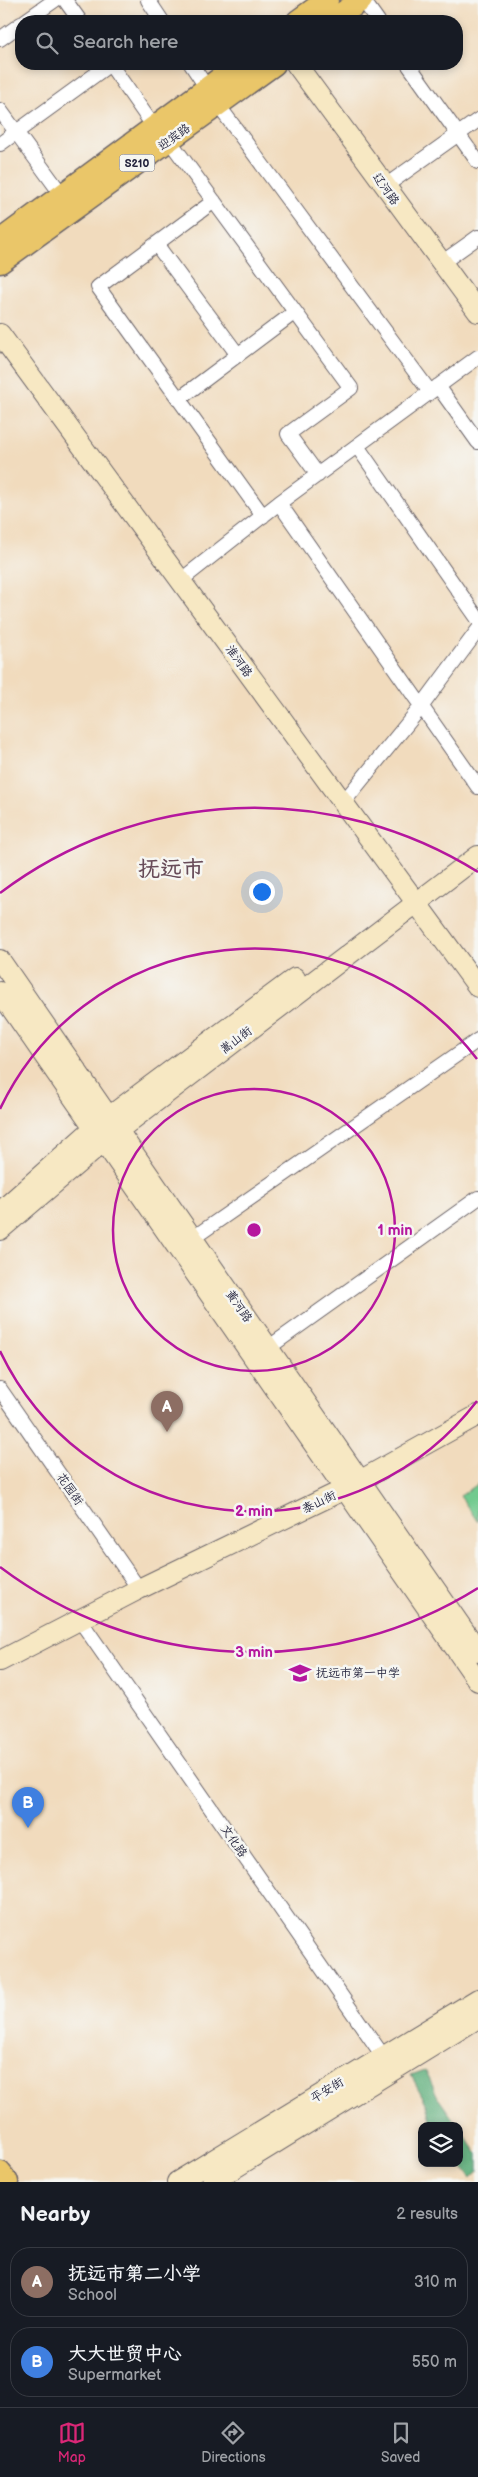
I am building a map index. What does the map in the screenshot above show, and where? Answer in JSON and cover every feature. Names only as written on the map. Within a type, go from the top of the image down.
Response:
[{"type":"main road","points":[[306,15],[327,0]]},
{"type":"main road","points":[[341,15],[362,0]]},
{"type":"main road","name":"迎宾路","points":[[212,97],[235,70]]},
{"type":"main road","name":"迎宾路","points":[[0,262],[162,134],[212,97],[263,70]]},
{"type":"main road","name":"辽河路","points":[[300,70],[440,264],[478,312]]},
{"type":"main road","name":"迎宾路","points":[[0,242],[62,195],[162,134]]},
{"type":"main road","name":"淮河路","points":[[0,334],[342,804],[478,987]]},
{"type":"main road","name":"嵩山街","points":[[0,1212],[106,1129],[412,898],[478,840]]},
{"type":"main road","name":"嵩山街","points":[[412,898],[478,856]]},
{"type":"main road","name":"黄河路","points":[[0,960],[106,1129],[352,1485],[478,1651]]},
{"type":"main road","name":"黄河路","points":[[0,992],[193,1238],[268,1348],[352,1485],[478,1681]]},
{"type":"main road","name":"嵩山街","points":[[0,1230],[106,1129]]},
{"type":"main road","name":"泰山街","points":[[0,1661],[139,1589],[352,1485],[478,1416]]},
{"type":"main road","name":"泰山街","points":[[0,1672],[84,1626],[102,1608]]},
{"type":"main road","name":"平安街","points":[[177,2182],[478,1999]]},
{"type":"main road","name":"平安街","points":[[212,2182],[478,2018]]},
{"type":"main road","points":[[0,2173],[7,2182]]},
{"type":"street","points":[[34,15],[55,0]]},
{"type":"street","points":[[64,0],[75,15]]},
{"type":"street","points":[[148,0],[158,15]]},
{"type":"street","points":[[362,0],[373,15]]},
{"type":"street","points":[[0,39],[15,28]]},
{"type":"street","points":[[0,144],[102,70]]},
{"type":"street","points":[[114,70],[214,201],[351,388],[288,434],[318,475]]},
{"type":"street","points":[[195,70],[212,97],[434,389],[478,442]]},
{"type":"street","points":[[412,70],[478,162]]},
{"type":"street","points":[[0,110],[62,195]]},
{"type":"street","points":[[384,187],[478,120]]},
{"type":"street","points":[[214,201],[98,287],[263,516]]},
{"type":"street","points":[[440,264],[478,237]]},
{"type":"street","points":[[156,244],[238,355]]},
{"type":"street","points":[[179,399],[295,312]]},
{"type":"street","points":[[180,581],[279,503],[478,357]]},
{"type":"street","points":[[357,446],[478,618]]},
{"type":"street","points":[[279,503],[478,787]]},
{"type":"street","points":[[342,804],[421,707],[478,630]]},
{"type":"street","points":[[193,1238],[478,1040]]},
{"type":"street","points":[[268,1348],[478,1198]]},
{"type":"street","name":"花园街","points":[[0,1389],[139,1589]]},
{"type":"street","name":"文化路","points":[[84,1626],[383,2056]]},
{"type":"green space","points":[[478,1484],[478,1522],[460,1496]]},
{"type":"green space","points":[[425,2070],[439,2099],[455,2122],[432,2122],[427,2105],[411,2075]]},
{"type":"green space","points":[[463,2133],[478,2154],[478,2171],[471,2178],[462,2167]]},
{"type":"place","name":"抚远市第二小学","points":[[167,1432]]},
{"type":"place","name":"抚远市第一中学","points":[[300,1673]]},
{"type":"place","name":"大大世贸中心","points":[[28,1828]]},
{"type":"district","name":"抚远市","points":[[171,868]]}]
